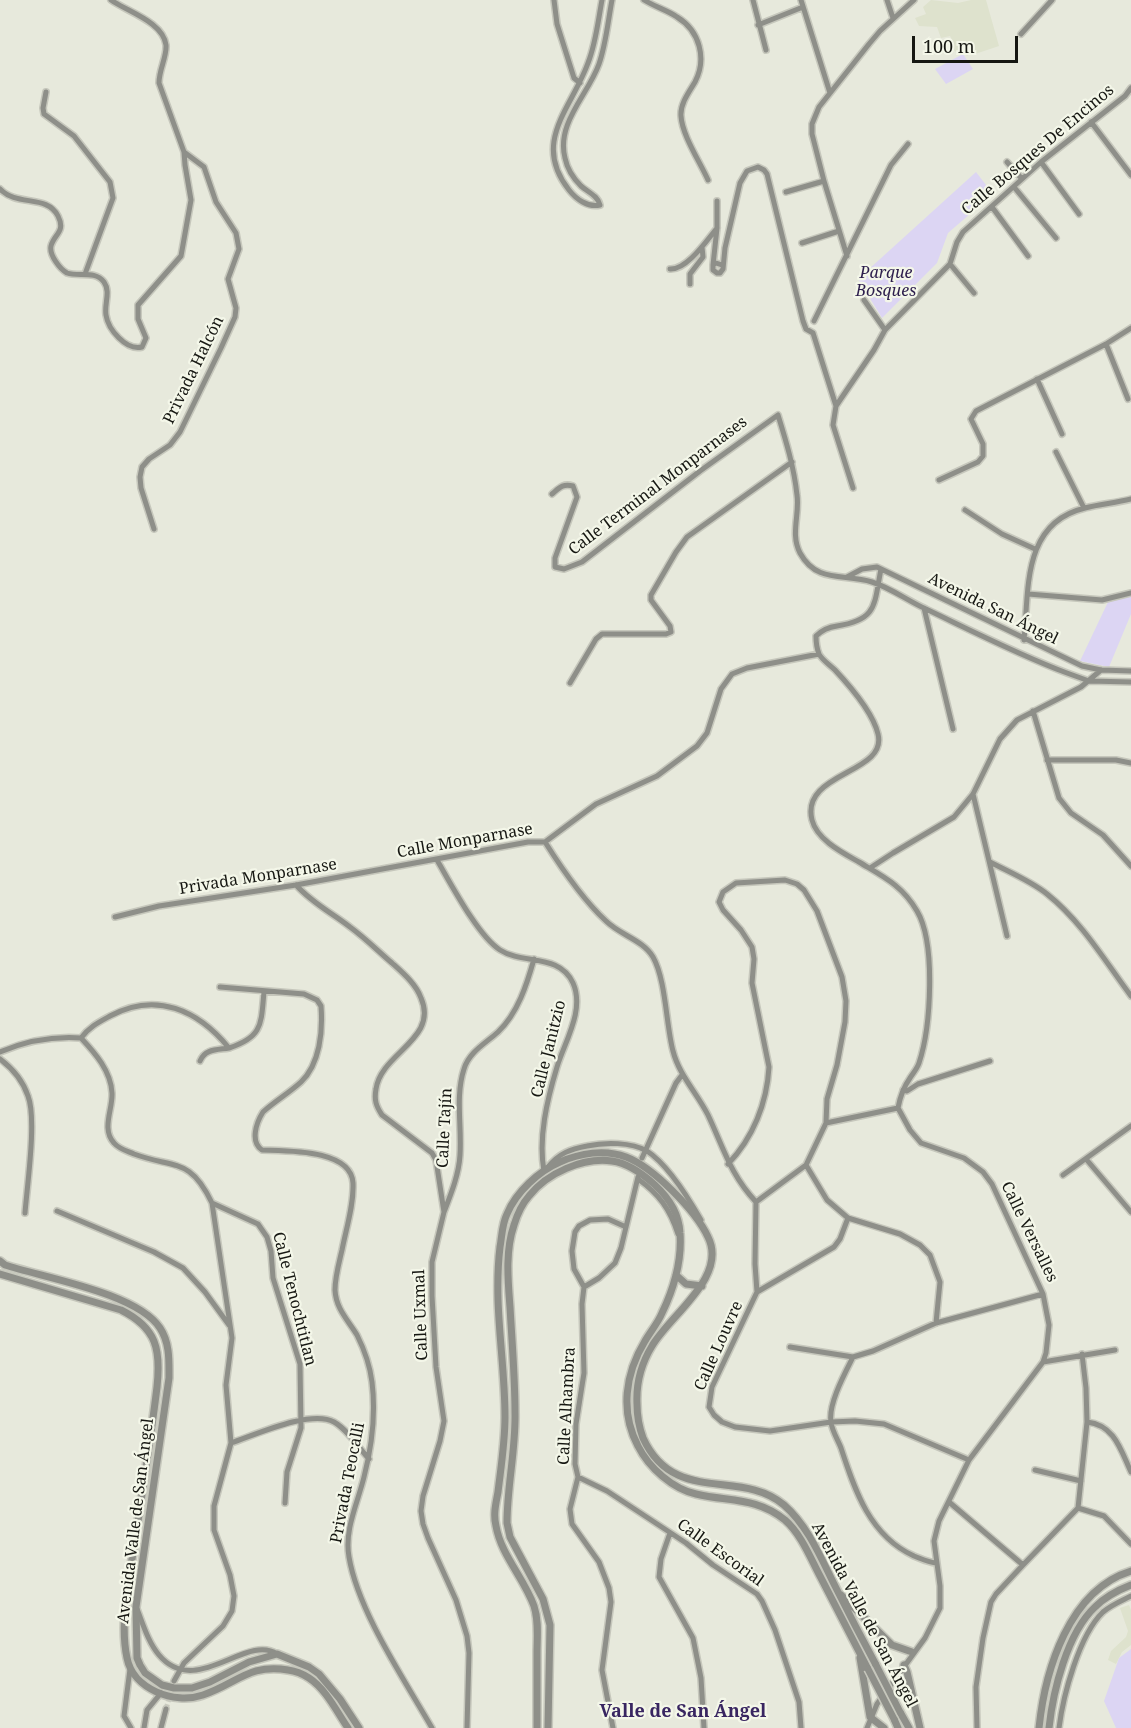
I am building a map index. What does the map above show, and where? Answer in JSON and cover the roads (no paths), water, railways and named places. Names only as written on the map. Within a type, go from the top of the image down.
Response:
[{"type":"street","points":[[0,189],[13,199],[38,202],[55,211],[61,224],[59,233],[51,244],[53,255],[67,273],[97,276],[103,282],[108,294],[105,312],[107,319],[116,333],[132,347],[142,347],[146,338],[138,319],[138,305],[181,256],[191,200],[184,152],[159,83],[166,44],[162,35],[144,18],[111,0]]},
{"type":"street","points":[[554,0],[557,24],[565,50],[574,78],[580,83]]},
{"type":"street","points":[[602,0],[591,56],[580,83],[558,123],[553,144],[553,154],[559,175],[572,194],[583,202],[599,206],[598,200],[576,181],[567,166],[563,141],[567,125],[599,65],[612,0]]},
{"type":"street","points":[[644,0],[681,19],[691,30],[700,49],[701,68],[684,102],[681,116],[684,129],[708,180]]},
{"type":"street","points":[[753,0],[766,50]]},
{"type":"street","points":[[801,0],[830,93]]},
{"type":"street","points":[[887,0],[894,18]]},
{"type":"street","points":[[847,256],[824,181],[812,134],[812,124],[819,107],[875,37],[914,0]]},
{"type":"street","points":[[1021,34],[1052,0]]},
{"type":"street","points":[[759,25],[803,7]]},
{"type":"street","name":"Calle Bosques De Encinos","points":[[836,406],[885,330],[950,264],[963,232],[1041,162],[1125,96],[1131,88]]},
{"type":"street","points":[[46,92],[43,108],[45,114],[74,136],[110,182],[113,190],[113,198],[85,274]]},
{"type":"street","points":[[1091,122],[1131,175]]},
{"type":"street","points":[[814,321],[891,165],[908,144]]},
{"type":"street","name":"Privada Halcón","points":[[154,529],[141,488],[142,467],[149,459],[170,445],[180,432],[221,348],[235,317],[236,308],[228,279],[238,249],[236,234],[216,202],[204,167],[184,152]]},
{"type":"street","points":[[1007,162],[1022,179]]},
{"type":"street","points":[[1041,162],[1079,214]]},
{"type":"street","points":[[717,201],[713,265],[719,263],[722,266],[740,183],[747,171],[758,167],[767,174],[803,321],[806,329],[813,333],[836,406],[833,425],[853,488]]},
{"type":"street","points":[[786,192],[824,181]]},
{"type":"street","points":[[1014,187],[1056,238]]},
{"type":"street","points":[[992,207],[1028,256]]},
{"type":"street","points":[[670,269],[685,264],[717,228]]},
{"type":"street","points":[[802,243],[838,231]]},
{"type":"street","points":[[690,284],[690,274],[703,257],[702,247]]},
{"type":"street","points":[[950,264],[974,294]]},
{"type":"street","points":[[864,300],[885,330]]},
{"type":"street","points":[[939,480],[978,462],[983,456],[983,444],[972,421],[973,414],[1106,344],[1131,328]]},
{"type":"street","points":[[1106,344],[1128,399]]},
{"type":"street","points":[[1037,379],[1062,434]]},
{"type":"street","name":"Avenida San Ángel","points":[[778,415],[792,462],[798,500],[795,531],[797,546],[807,564],[814,570],[829,576],[847,577],[878,585],[1052,668],[1089,681],[1131,682]]},
{"type":"street","name":"Calle Terminal Monparnases","points":[[552,494],[567,484],[573,486],[578,497],[555,558],[555,567],[564,569],[582,562],[700,471],[778,415]]},
{"type":"street","points":[[1056,452],[1084,508]]},
{"type":"street","points":[[570,683],[596,639],[602,634],[666,634],[671,632],[670,626],[651,600],[651,596],[676,552],[687,537],[792,462]]},
{"type":"street","points":[[1024,640],[1035,549],[1047,530],[1056,522],[1084,508],[1131,499]]},
{"type":"street","points":[[965,510],[1002,534],[1035,549]]},
{"type":"street","name":"Avenida San Ángel","points":[[847,577],[869,567],[881,569],[1082,666],[1131,672]]},
{"type":"street","points":[[826,1123],[898,1108],[903,1090],[919,1064],[928,999],[928,950],[922,921],[910,901],[889,879],[829,842],[813,824],[812,807],[821,790],[833,780],[867,761],[879,740],[876,727],[859,700],[819,654],[816,636],[819,632],[832,626],[854,623],[866,617],[876,597],[881,569]]},
{"type":"street","points":[[1028,594],[1102,600],[1131,593]]},
{"type":"street","points":[[924,608],[953,729]]},
{"type":"street","name":"Calle Monparnase","points":[[363,873],[528,842],[544,842],[596,804],[657,776],[697,746],[707,734],[722,688],[732,674],[747,668],[819,654]]},
{"type":"street","points":[[870,868],[954,817],[973,794],[1000,739],[1017,720],[1081,687],[1101,670]]},
{"type":"street","points":[[1033,711],[1055,789],[1064,806],[1103,835],[1131,866]]},
{"type":"street","points":[[1047,760],[1116,760],[1131,763]]},
{"type":"street","points":[[973,794],[1007,936]]},
{"type":"street","points":[[544,842],[605,921],[648,950],[654,959],[673,1052],[682,1075],[708,1116],[728,1164],[739,1182],[756,1202],[806,1165],[826,1123],[827,1099],[843,1040],[846,1001],[842,977],[817,911],[804,890],[797,884],[785,880],[736,883],[723,892],[719,903],[752,948],[754,959],[752,983],[769,1067],[768,1081],[758,1116],[745,1143],[728,1164]]},
{"type":"street","name":"Calle Janitzio","points":[[437,860],[466,908],[495,946],[502,952],[546,961],[557,966],[572,982],[577,1003],[557,1068],[546,1119],[541,1146],[545,1170]]},
{"type":"street","points":[[990,862],[1045,893],[1064,910],[1081,927],[1131,996]]},
{"type":"street","name":"Privada Monparnase","points":[[115,917],[159,906],[363,873]]},
{"type":"street","name":"Calle Uxmal","points":[[296,885],[307,898],[351,927],[401,971],[420,994],[425,1006],[423,1027],[413,1040],[383,1068],[378,1079],[375,1098],[376,1107],[382,1114],[432,1153],[436,1160],[444,1212],[432,1262],[433,1328],[436,1367],[444,1413],[443,1429],[423,1496],[421,1511],[425,1531],[456,1600],[467,1636],[469,1653],[467,1728]]},
{"type":"street","name":"Calle Tajín","points":[[444,1212],[460,1157],[458,1106],[465,1065],[473,1054],[499,1031],[512,1014],[528,979],[534,959]]},
{"type":"street","name":"Privada Teocalli","points":[[220,987],[304,994],[317,1000],[321,1006],[318,1053],[313,1066],[302,1081],[263,1112],[259,1118],[255,1139],[256,1145],[262,1150],[317,1154],[342,1163],[350,1171],[353,1182],[351,1207],[335,1288],[338,1305],[363,1347],[372,1381],[374,1416],[369,1459],[350,1526],[348,1556],[363,1602],[432,1728]]},
{"type":"street","points":[[200,1061],[203,1054],[208,1051],[229,1048],[250,1040],[261,1018],[264,992]]},
{"type":"street","points":[[81,1038],[87,1030],[122,1011],[144,1004],[162,1004],[182,1011],[202,1022],[229,1048]]},
{"type":"street","points":[[0,1052],[15,1046],[61,1036],[81,1038],[95,1053],[110,1082],[112,1093],[108,1131],[114,1144],[131,1153],[172,1164],[190,1172],[203,1186],[212,1203],[232,1338],[226,1385],[231,1443],[214,1506],[214,1519],[216,1536],[232,1582],[233,1604],[223,1626],[184,1663],[174,1681]]},
{"type":"street","points":[[0,1059],[15,1072],[28,1096],[30,1105],[31,1130],[25,1213]]},
{"type":"street","points":[[903,1090],[907,1091],[918,1084],[990,1061]]},
{"type":"street","points":[[642,1158],[675,1083],[682,1075]]},
{"type":"street","name":"Calle Versalles","points":[[867,1728],[877,1704],[932,1626],[939,1608],[940,1586],[934,1541],[939,1521],[969,1460],[1043,1362],[1049,1325],[1043,1294],[1003,1206],[983,1172],[964,1158],[921,1143],[910,1130],[898,1108]]},
{"type":"street","points":[[1063,1175],[1131,1126]]},
{"type":"street","points":[[537,1728],[538,1632],[536,1611],[500,1539],[494,1515],[505,1419],[498,1329],[498,1268],[506,1214],[522,1191],[562,1153],[594,1144],[613,1144],[645,1150],[678,1184],[693,1205],[708,1235]]},
{"type":"street","points":[[545,1170],[571,1158],[598,1152],[621,1155],[653,1173],[685,1206],[708,1235]]},
{"type":"street","points":[[1086,1159],[1131,1212]]},
{"type":"street","name":"Avenida Valle de San Ángel","points":[[548,1728],[549,1625],[546,1609],[543,1599],[510,1538],[507,1523],[515,1413],[510,1330],[509,1251],[516,1219],[530,1194],[552,1175],[565,1169],[585,1163],[612,1161],[637,1171],[659,1189],[678,1216],[680,1241],[676,1275],[662,1313],[640,1350],[628,1382],[627,1413],[637,1444],[654,1467],[683,1490],[704,1496],[761,1505],[787,1522],[796,1532],[808,1554],[898,1728]]},
{"type":"street","points":[[806,1165],[827,1200],[848,1218],[900,1234],[920,1245],[930,1255],[940,1282],[936,1323]]},
{"type":"street","points":[[584,1287],[599,1278],[615,1263],[621,1248],[638,1178],[667,1206],[680,1241]]},
{"type":"street","name":"Calle Louvre","points":[[756,1202],[757,1292],[712,1387],[709,1407],[714,1415],[722,1422],[735,1427],[770,1431],[831,1422],[855,1421],[884,1424],[969,1460]]},
{"type":"street","name":"Calle Tenochtitlan","points":[[212,1203],[258,1224],[267,1237],[271,1251],[273,1278],[300,1364],[301,1420],[287,1472],[285,1503]]},
{"type":"street","points":[[57,1211],[154,1251],[183,1268],[199,1284],[229,1325]]},
{"type":"street","name":"Calle Alhambra","points":[[613,1728],[602,1670],[610,1595],[599,1562],[572,1524],[570,1499],[578,1477],[575,1464],[576,1424],[584,1373],[582,1304],[584,1287],[577,1276],[572,1251],[575,1232],[583,1223],[598,1218],[608,1219],[626,1227]]},
{"type":"street","points":[[757,1292],[830,1251],[840,1239],[848,1218]]},
{"type":"street","name":"Avenida Valle de San Ángel","points":[[708,1235],[711,1246],[710,1263],[702,1286],[654,1342],[642,1367],[637,1397],[639,1426],[659,1460],[679,1475],[705,1484],[762,1492],[785,1506],[804,1528],[909,1728]]},
{"type":"street","name":"Avenida Valle de San Ángel","points":[[0,1261],[5,1265],[133,1305],[146,1313],[162,1330],[169,1354],[169,1378],[136,1607],[137,1658],[145,1673]]},
{"type":"street","name":"Avenida Valle de San Ángel","points":[[0,1274],[121,1310],[133,1316],[149,1331],[156,1342],[159,1364],[126,1610],[126,1651],[130,1670]]},
{"type":"street","points":[[676,1275],[687,1284],[702,1286]]},
{"type":"street","points":[[790,1347],[853,1357],[873,1351],[936,1323],[1043,1294]]},
{"type":"street","points":[[498,1317],[510,1317]]},
{"type":"street","points":[[498,1329],[510,1330]]},
{"type":"street","points":[[1043,1362],[1115,1350]]},
{"type":"street","points":[[977,1728],[976,1687],[982,1638],[991,1602],[1078,1508],[1088,1422],[1082,1354]]},
{"type":"street","points":[[853,1357],[841,1381],[832,1410],[831,1422],[853,1483],[875,1526],[898,1548],[928,1562],[936,1563]]},
{"type":"street","points":[[231,1443],[314,1417],[335,1422],[369,1459]]},
{"type":"street","points":[[1088,1422],[1103,1427],[1112,1434],[1121,1447],[1131,1472]]},
{"type":"street","points":[[1035,1470],[1081,1480]]},
{"type":"street","name":"Calle Escorial","points":[[578,1477],[608,1491],[686,1543],[718,1569],[752,1590],[762,1601],[775,1630],[799,1702],[801,1728]]},
{"type":"street","points":[[142,1493],[153,1495]]},
{"type":"street","points":[[949,1502],[1023,1565]]},
{"type":"street","points":[[1078,1508],[1104,1516],[1131,1544]]},
{"type":"street","points":[[670,1533],[659,1568],[659,1577],[693,1638],[701,1678],[704,1728]]},
{"type":"street","points":[[1039,1728],[1055,1658],[1073,1618],[1094,1593],[1116,1577],[1131,1571]]},
{"type":"street","points":[[1048,1728],[1062,1668],[1077,1632],[1094,1607],[1107,1597],[1131,1585]]},
{"type":"street","points":[[837,1592],[892,1645],[912,1652]]},
{"type":"street","points":[[1059,1728],[1064,1699],[1075,1665],[1094,1623],[1111,1606],[1131,1596]]},
{"type":"street","points":[[136,1607],[156,1651],[169,1664],[181,1669],[196,1670],[261,1650],[273,1651],[309,1667],[327,1682],[359,1728]]},
{"type":"street","points":[[859,1651],[870,1718],[884,1728]]},
{"type":"street","points":[[138,1680],[145,1673],[162,1685],[192,1688],[210,1682],[249,1662],[277,1654]]},
{"type":"street","points":[[296,1671],[300,1663]]},
{"type":"street","points":[[904,1665],[920,1728]]},
{"type":"street","points":[[130,1670],[147,1688],[176,1696],[201,1696],[261,1669],[276,1668],[296,1671],[310,1678],[326,1696],[348,1728]]},
{"type":"street","points":[[130,1670],[124,1716],[131,1728]]},
{"type":"street","points":[[144,1728],[147,1710],[161,1693]]},
{"type":"street","points":[[161,1728],[166,1709]]},
{"type":"tunnel","points":[[166,1709],[173,1685]]},
{"type":"district","name":"Valle de San Ángel","points":[[683,1712]]},
{"type":"park label","name":"Parque Bosques","points":[[886,282]]}]
